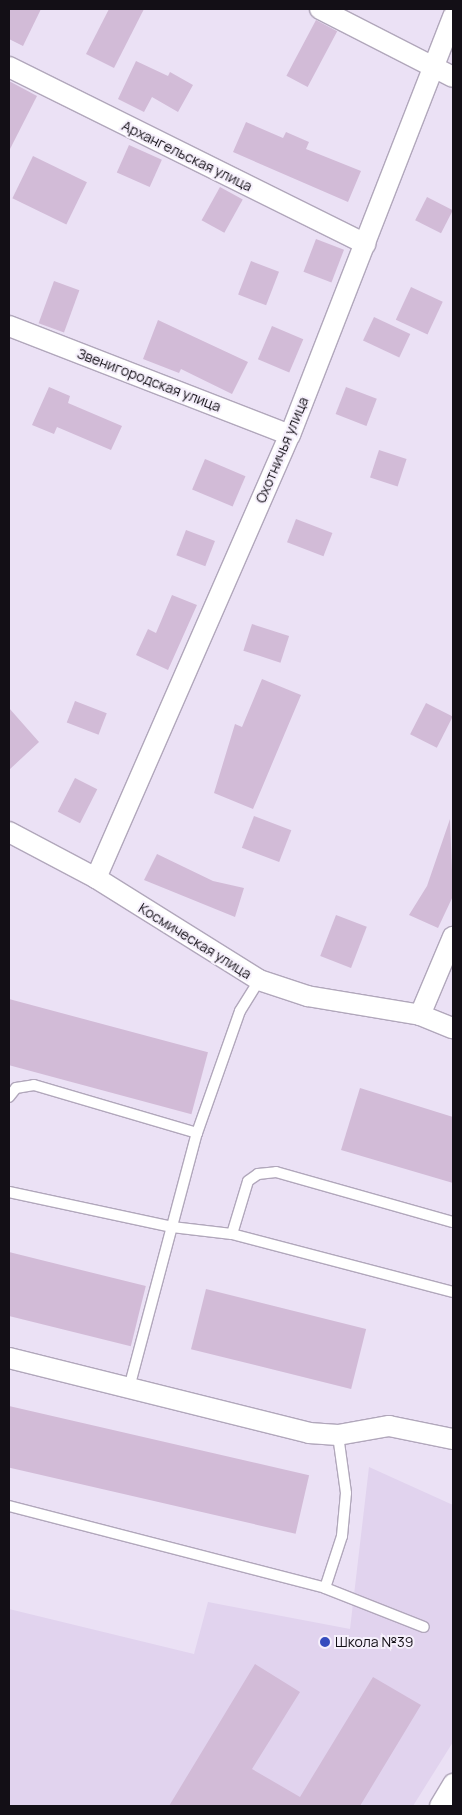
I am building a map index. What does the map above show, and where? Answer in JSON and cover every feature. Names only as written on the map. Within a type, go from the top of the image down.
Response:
[{"type":"street","points":[[320,9],[453,77]]},
{"type":"street","name":"Охотничья улица","points":[[96,878],[290,435],[453,16]]},
{"type":"street","name":"Архангельская улица","points":[[9,67],[365,244]]},
{"type":"street","name":"Звенигородская улица","points":[[9,326],[290,435]]},
{"type":"street","name":"Космическая улица","points":[[9,832],[96,878],[259,980],[307,996],[420,1015],[453,1028]]},
{"type":"street","points":[[420,1015],[453,937]]},
{"type":"street","points":[[9,1358],[309,1433],[338,1434],[389,1426],[453,1439]]},
{"type":"street","points":[[440,1806],[453,1784]]},
{"type":"lane","points":[[129,1388],[197,1133],[240,1011],[259,980]]},
{"type":"lane","points":[[9,1097],[16,1088],[34,1084],[197,1133]]},
{"type":"lane","points":[[232,1234],[248,1181],[258,1174],[276,1172],[453,1222]]},
{"type":"lane","points":[[9,1192],[172,1227],[232,1234],[453,1292]]},
{"type":"lane","points":[[326,1588],[342,1536],[346,1493],[338,1434]]},
{"type":"lane","points":[[9,1506],[326,1588],[424,1627]]},
{"type":"shaded area","name":"Школа №39","points":[[369,1467],[453,1505],[453,1742],[413,1806],[9,1806],[9,1609],[194,1654],[208,1602],[350,1629]]},
{"type":"building","points":[[9,9],[41,9],[23,46],[9,39]]},
{"type":"building","points":[[109,9],[144,9],[114,68],[86,54]]},
{"type":"building","points":[[316,20],[337,31],[308,87],[286,76]]},
{"type":"building","points":[[136,61],[168,76],[170,72],[193,85],[178,112],[152,97],[144,112],[118,99]]},
{"type":"building","points":[[9,81],[37,96],[9,151]]},
{"type":"building","points":[[246,122],[283,138],[286,132],[309,142],[306,149],[361,171],[348,202],[233,152]]},
{"type":"building","points":[[129,145],[162,160],[150,187],[117,172]]},
{"type":"building","points":[[33,156],[87,182],[66,225],[12,198]]},
{"type":"building","points":[[220,187],[243,200],[224,233],[202,220]]},
{"type":"building","points":[[427,197],[453,210],[441,233],[415,220]]},
{"type":"building","points":[[316,239],[344,250],[331,282],[303,272]]},
{"type":"building","points":[[251,261],[279,272],[266,305],[238,295]]},
{"type":"building","points":[[54,281],[79,290],[64,333],[39,323]]},
{"type":"building","points":[[411,287],[443,302],[428,334],[396,320]]},
{"type":"building","points":[[374,317],[410,334],[399,357],[363,341]]},
{"type":"building","points":[[158,320],[248,362],[232,394],[181,369],[179,373],[143,359]]},
{"type":"building","points":[[272,326],[303,339],[289,372],[258,359]]},
{"type":"building","points":[[49,387],[70,396],[68,403],[122,426],[111,450],[57,427],[54,434],[32,425]]},
{"type":"building","points":[[346,387],[377,399],[366,426],[336,414]]},
{"type":"building","points":[[379,450],[407,459],[398,487],[370,478]]},
{"type":"building","points":[[205,459],[246,476],[233,507],[192,489]]},
{"type":"building","points":[[296,519],[332,533],[323,556],[287,542]]},
{"type":"building","points":[[186,530],[215,541],[205,566],[176,555]]},
{"type":"building","points":[[172,595],[197,605],[168,670],[136,655],[148,629],[156,633]]},
{"type":"building","points":[[252,624],[289,636],[280,663],[243,651]]},
{"type":"building","points":[[262,679],[301,695],[253,809],[214,793],[235,724],[242,727]]},
{"type":"building","points":[[75,701],[107,713],[98,735],[67,722]]},
{"type":"building","points":[[426,703],[453,717],[437,748],[410,734]]},
{"type":"building","points":[[9,708],[39,742],[9,770]]},
{"type":"building","points":[[75,778],[97,789],[80,823],[58,812]]},
{"type":"building","points":[[254,816],[291,830],[279,862],[242,848]]},
{"type":"building","points":[[450,819],[453,896],[438,928],[409,915],[427,886]]},
{"type":"building","points":[[157,854],[213,881],[244,888],[235,917],[144,880]]},
{"type":"building","points":[[336,915],[367,927],[351,968],[320,956]]},
{"type":"building","points":[[9,999],[208,1052],[191,1114],[9,1065]]},
{"type":"building","points":[[360,1088],[453,1117],[453,1183],[341,1150]]},
{"type":"building","points":[[9,1252],[146,1286],[131,1346],[9,1316]]},
{"type":"building","points":[[206,1289],[366,1329],[351,1389],[191,1349]]},
{"type":"building","points":[[9,1406],[309,1475],[296,1534],[9,1468]]},
{"type":"building","points":[[255,1664],[300,1692],[252,1769],[300,1797],[373,1677],[421,1705],[360,1806],[169,1806]]},
{"type":"place","name":"Школа №39","points":[[325,1642]]}]
